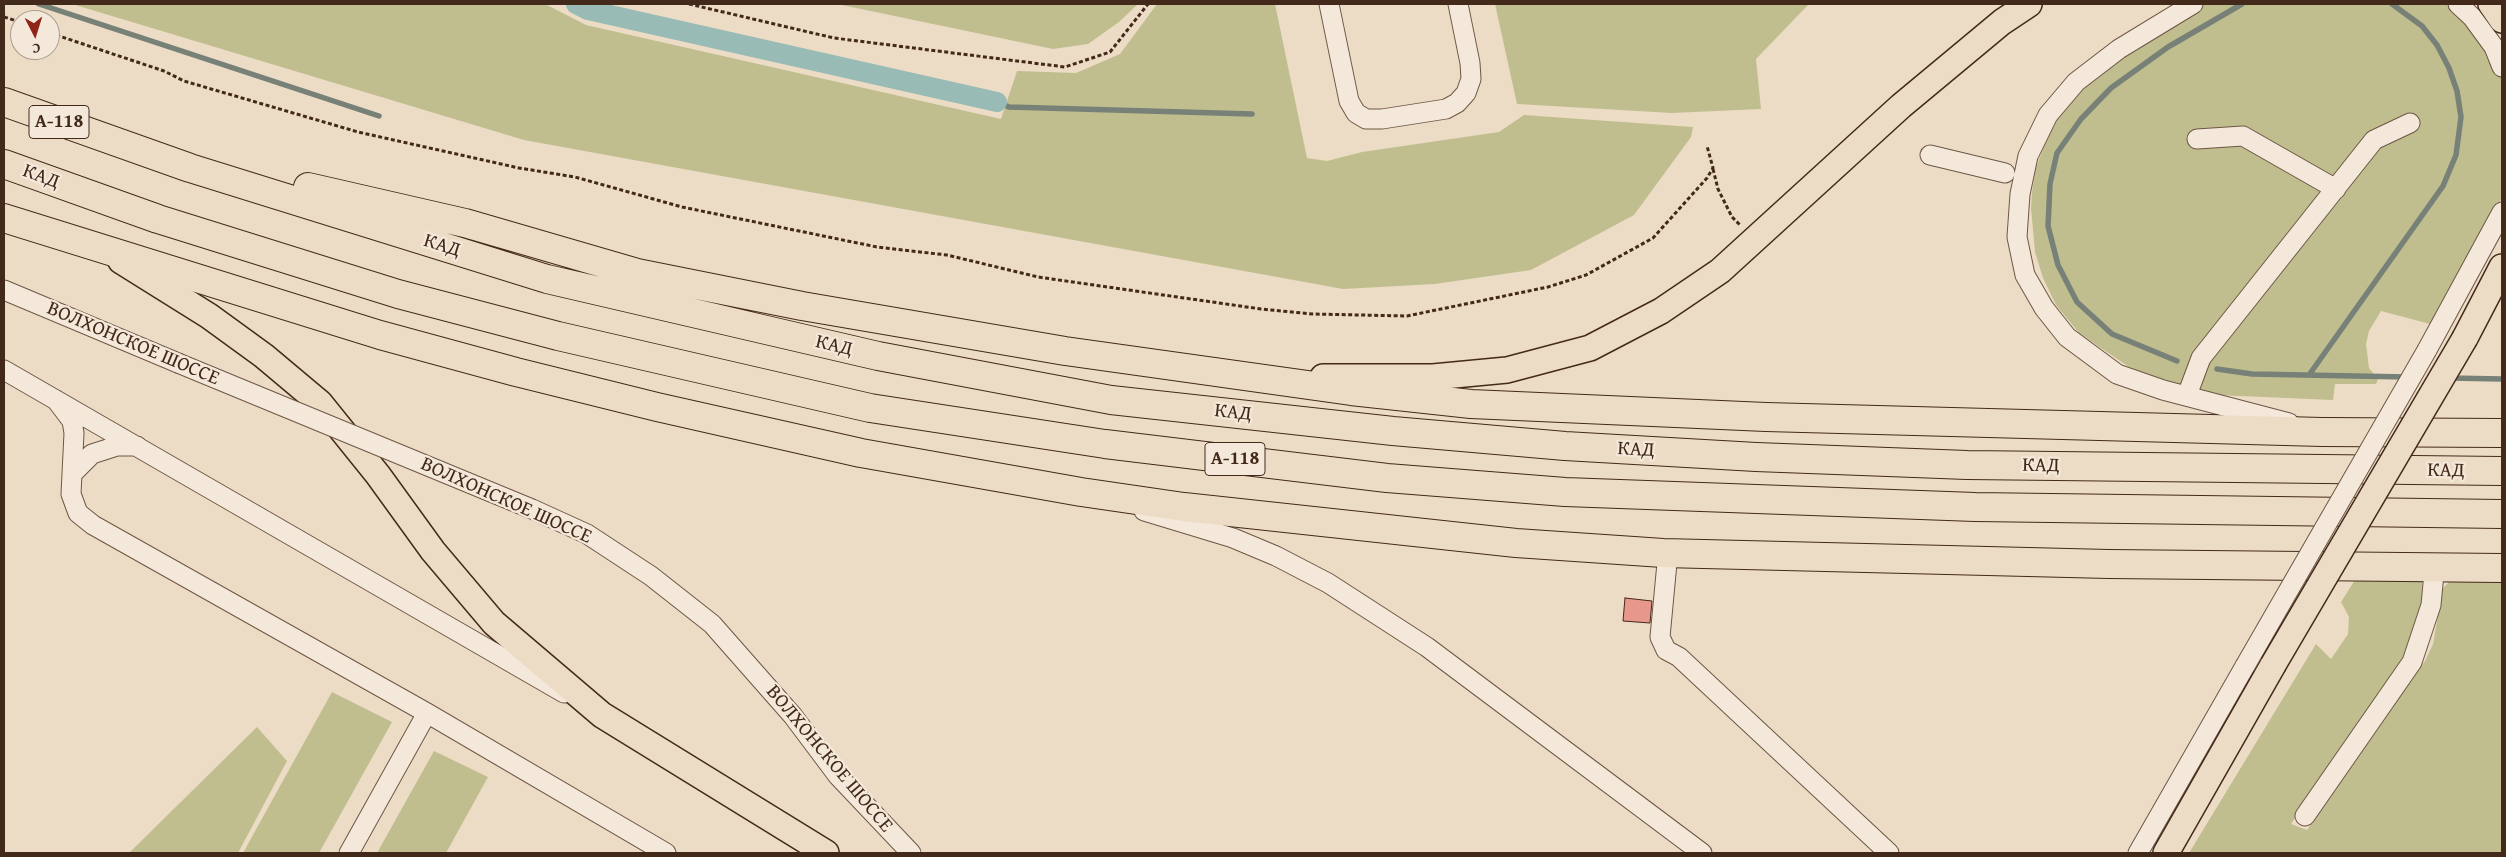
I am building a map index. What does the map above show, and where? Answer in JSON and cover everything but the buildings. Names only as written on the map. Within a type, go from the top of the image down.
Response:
[{"type":"highway","name":"КАД","points":[[4,102],[190,168],[547,279],[878,356],[1111,400],[1393,431],[1565,446],[1756,457],[1967,465],[2502,472]]},
{"type":"highway","points":[[114,141],[465,224],[637,273],[945,332],[1238,376],[1471,404],[1934,422],[2322,432],[2502,433]]},
{"type":"highway","name":"КАД","points":[[4,164],[177,225],[398,294],[558,336],[870,408],[1105,444],[1387,478],[1565,492],[1976,508],[2502,514]]},
{"type":"highway","points":[[4,218],[380,335],[535,377],[861,453],[1081,492],[1184,507],[1516,543],[1663,553],[2110,564],[2502,568]]},
{"type":"main road","points":[[1238,376],[1433,377],[1507,370],[1590,348],[1661,311],[1720,271],[1901,106],[2002,22],[2029,4]]},
{"type":"main road","points":[[2491,4],[2502,20]]},
{"type":"main road","points":[[99,248],[209,316],[264,356],[320,403],[378,475],[433,551],[494,623],[602,715],[826,853]]},
{"type":"main road","points":[[2166,853],[2465,338],[2502,267]]},
{"type":"street","points":[[1329,4],[1349,101],[1356,113],[1366,119],[1382,119],[1446,109],[1457,103],[1466,93],[1471,79],[1470,63],[1458,4]]},
{"type":"street","points":[[2193,4],[2119,50],[2076,82],[2048,115],[2028,156],[2020,194],[2017,238],[2025,275],[2044,308],[2067,338],[2117,374],[2163,390],[2322,432]]},
{"type":"street","points":[[2458,4],[2472,17],[2494,47],[2502,67]]},
{"type":"street","points":[[2189,390],[2201,358],[2374,140],[2410,123]]},
{"type":"street","points":[[2197,139],[2243,136],[2336,190]]},
{"type":"street","points":[[1930,155],[2005,173]]},
{"type":"street","points":[[2138,853],[2427,350],[2502,212]]},
{"type":"street","name":"ВОЛХОНСКОЕ ШОССЕ","points":[[4,290],[532,509],[587,534],[651,576],[712,624],[793,716],[838,776],[910,853]]},
{"type":"street","points":[[4,370],[602,715]]},
{"type":"street","points":[[56,400],[72,420],[74,449],[71,494],[78,513],[93,525],[428,713],[666,853]]},
{"type":"street","points":[[72,474],[92,454],[117,446],[137,446]]},
{"type":"street","points":[[1081,492],[1233,538],[1276,556],[1328,583],[1427,647],[1702,853]]},
{"type":"street","points":[[1667,563],[1660,637],[1666,650],[1679,657],[1889,853]]},
{"type":"street","points":[[2305,816],[2412,662],[2431,605],[2434,573]]},
{"type":"street","points":[[349,853],[428,713]]},
{"type":"path","points":[[689,4],[834,38],[1065,67],[1110,52],[1148,4]]},
{"type":"path","points":[[711,9],[715,4]]},
{"type":"path","points":[[60,36],[164,71],[184,81],[358,132],[519,168],[575,177],[682,207],[877,247],[947,255],[1038,277],[1313,314],[1406,316],[1548,287],[1586,275],[1653,238],[1707,178],[1713,168]]},
{"type":"path","points":[[1707,146],[1718,189],[1732,217],[1743,228]]},
{"type":"shaded area","points":[[72,4],[545,4],[586,25],[1001,119],[1017,71],[1076,73],[1120,54],[1157,4],[1275,4],[1307,158],[1327,161],[1362,152],[1499,132],[1524,115],[1693,127],[1691,137],[1634,215],[1531,270],[1435,284],[1343,289],[524,140]]},
{"type":"shaded area","points":[[837,4],[1138,4],[1119,22],[1088,44],[1053,49]]},
{"type":"shaded area","points":[[1495,4],[1809,4],[1756,59],[1761,109],[1672,113],[1517,104]]},
{"type":"shaded area","points":[[2203,4],[2453,4],[2500,70],[2502,76],[2502,197],[2484,236],[2448,299],[2430,324],[2381,311],[2369,331],[2366,344],[2369,368],[2378,379],[2376,384],[2335,384],[2333,400],[2215,395],[2189,390],[2129,367],[2079,333],[2056,305],[2043,278],[2035,252],[2031,208],[2032,192],[2036,167],[2055,119],[2085,84],[2166,26]]},
{"type":"shaded area","points":[[2360,572],[2415,574],[2422,582],[2424,599],[2403,658],[2291,824],[2307,830],[2390,708],[2425,661],[2433,644],[2443,588],[2456,575],[2502,575],[2502,853],[2189,853],[2316,644],[2331,659],[2348,634],[2349,617],[2341,602]]},
{"type":"shaded area","points":[[332,692],[392,722],[319,853],[243,853]]},
{"type":"shaded area","points":[[257,727],[287,761],[238,853],[129,853]]},
{"type":"shaded area","points":[[434,751],[488,777],[446,853],[377,853]]},
{"type":"waterway","points":[[39,4],[379,116]]},
{"type":"waterway","points":[[576,4],[588,10],[997,102]]},
{"type":"waterway","points":[[2177,361],[2112,334],[2077,302],[2058,265],[2048,226],[2050,184],[2057,153],[2081,119],[2111,88],[2168,47],[2242,4]]},
{"type":"waterway","points":[[2309,375],[2443,186],[2456,155],[2461,117],[2457,91],[2449,68],[2437,45],[2422,26],[2392,4]]},
{"type":"waterway","points":[[997,102],[1009,107],[1252,114]]},
{"type":"waterway","points":[[2217,369],[2252,374],[2407,377]]},
{"type":"waterway","points":[[2449,378],[2502,379]]}]
